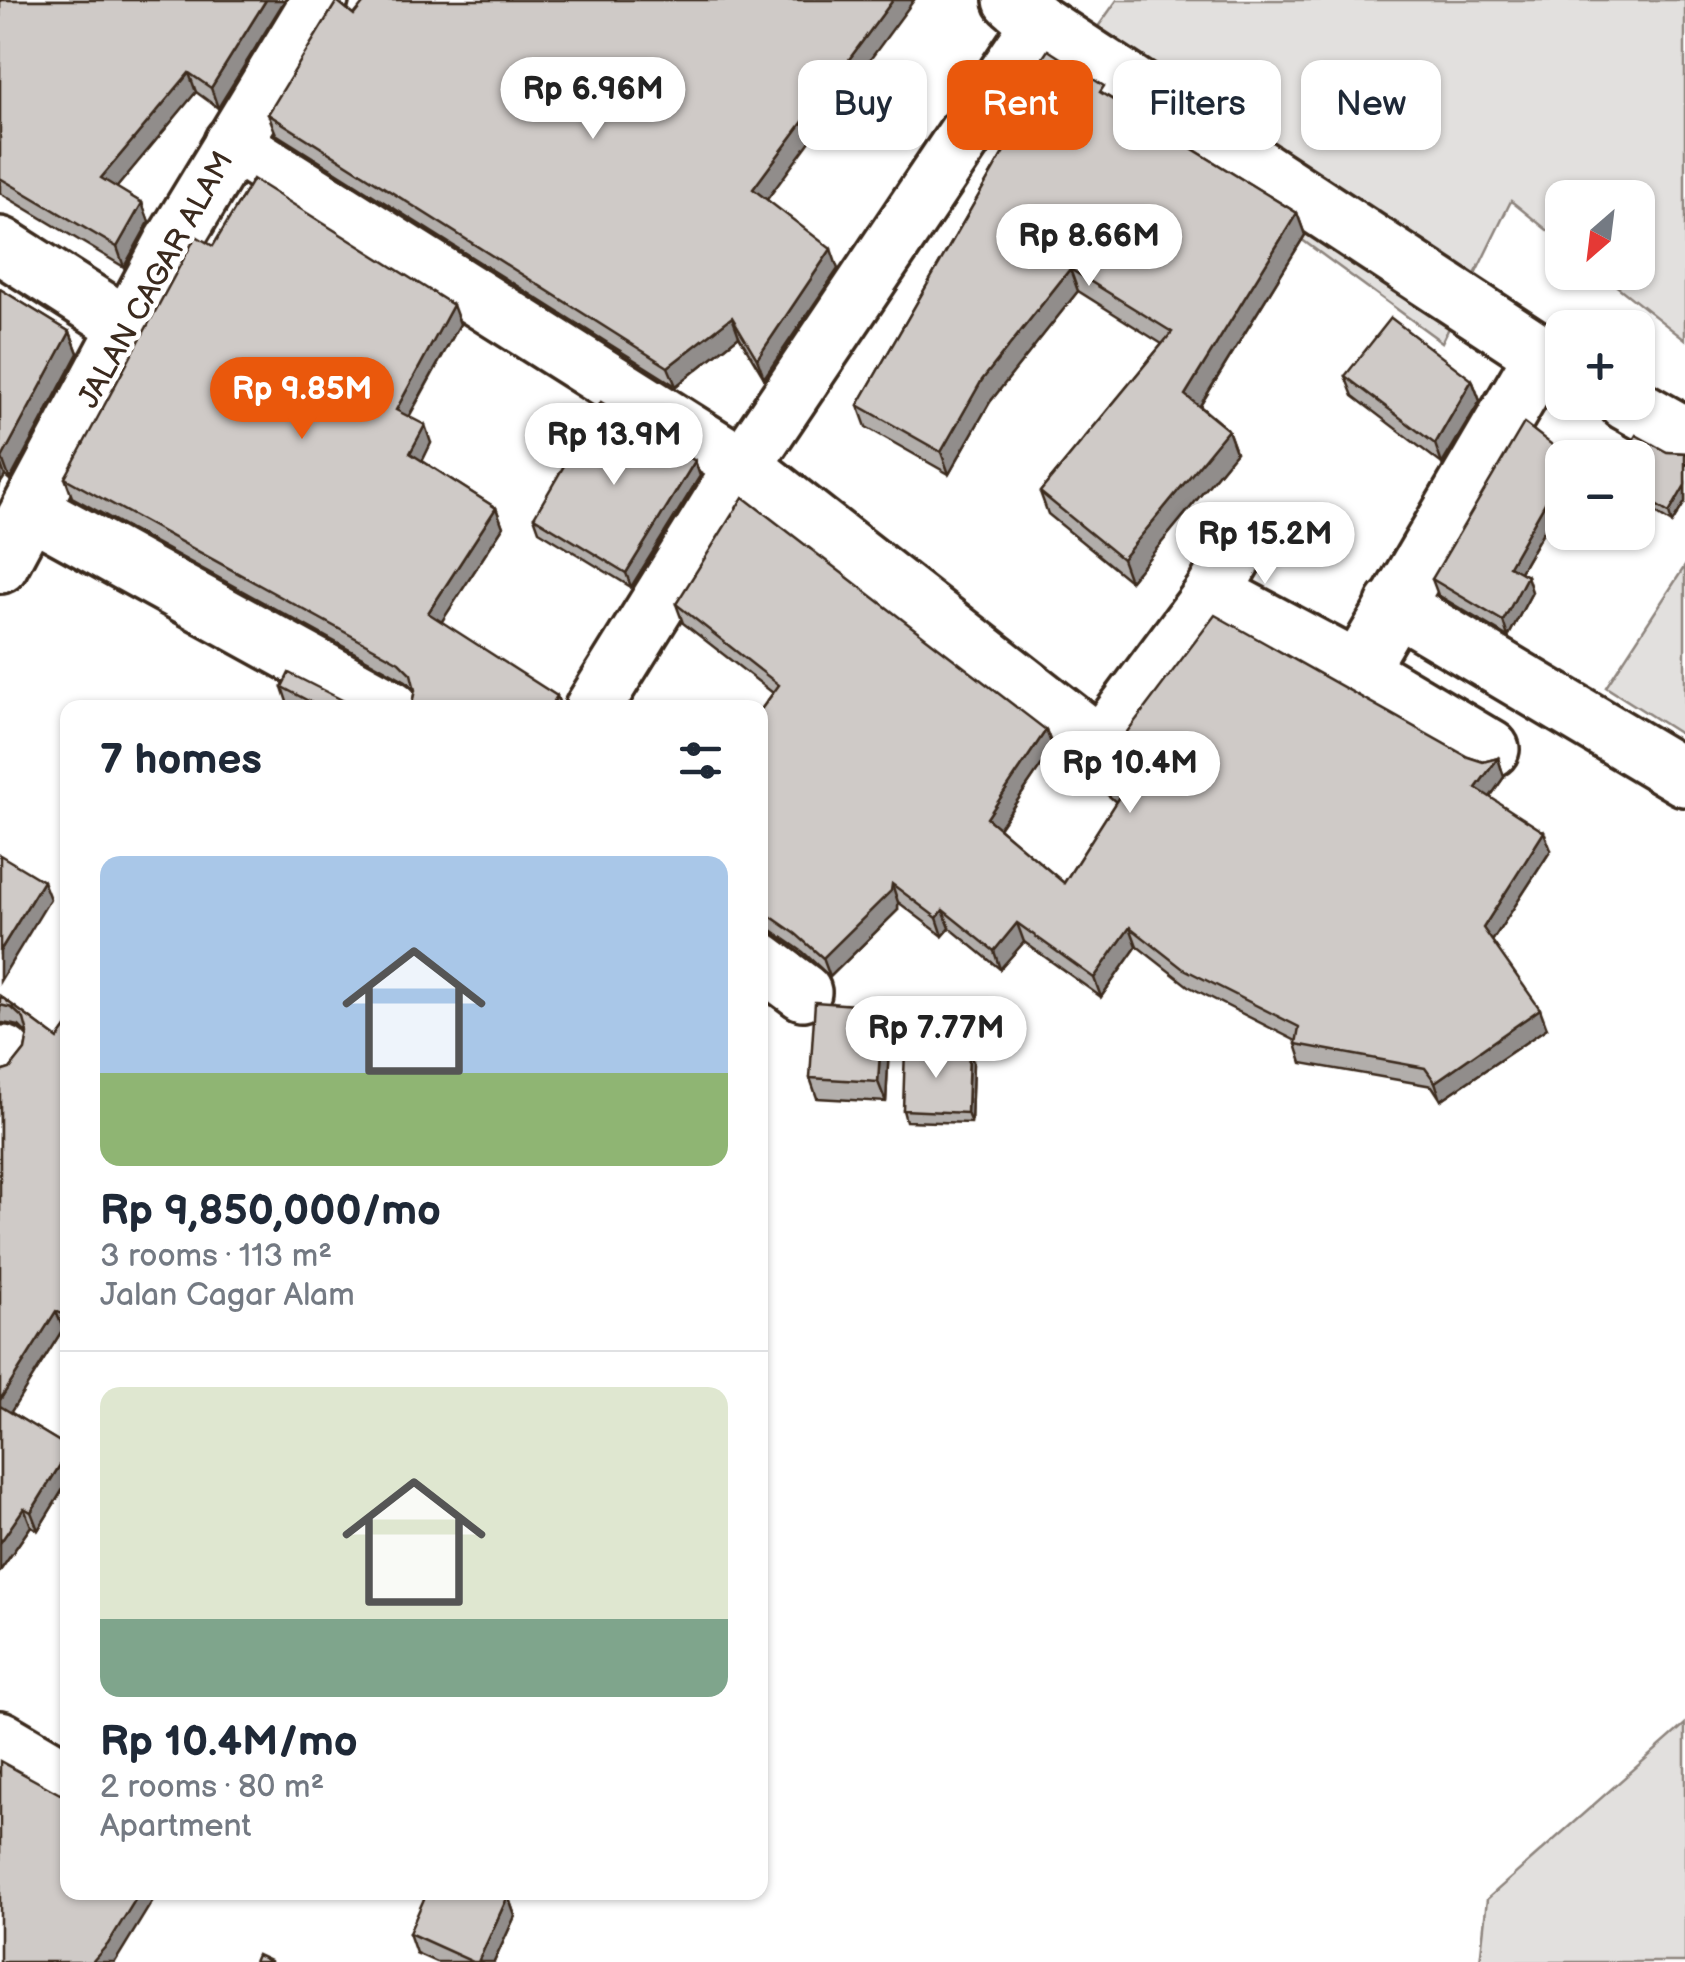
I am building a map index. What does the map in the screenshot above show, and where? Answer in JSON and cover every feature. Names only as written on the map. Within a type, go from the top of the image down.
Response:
[{"type":"street","name":"JALAN CAGAR ALAM","points":[[0,566],[128,326],[232,143],[320,0]]},
{"type":"street","points":[[598,700],[1026,12],[1545,357]]},
{"type":"street","points":[[232,143],[743,466],[1100,745],[1213,593],[1244,540]]},
{"type":"street","points":[[0,245],[128,326]]},
{"type":"street","points":[[1358,670],[1394,605],[1545,373]]},
{"type":"street","points":[[1655,418],[1685,435]]},
{"type":"street","points":[[31,510],[376,700]]},
{"type":"street","points":[[1213,593],[1358,670],[1491,749]]},
{"type":"street","points":[[1394,605],[1685,778]]},
{"type":"street","points":[[0,1739],[60,1774]]},
{"type":"shaded area","points":[[1117,0],[1685,0],[1685,340],[1655,316],[1655,310],[1647,310],[1622,290],[1655,290],[1655,180],[1545,180],[1545,228],[1511,201],[1442,342],[1179,150],[1281,150],[1281,60],[1113,60],[1113,102],[1093,87],[1093,60],[1074,60]]},
{"type":"shaded area","points":[[1685,566],[1685,737],[1606,687]]},
{"type":"shaded area","points":[[1685,1724],[1685,1962],[1480,1962],[1487,1899]]},
{"type":"building","points":[[0,0],[266,0],[211,88],[189,73],[101,178],[142,203],[117,247],[0,178]]},
{"type":"building","points":[[366,0],[893,0],[849,60],[798,60],[798,128],[753,189],[831,249],[757,359],[732,317],[668,367],[268,114],[337,1],[354,15]]},
{"type":"building","points":[[1048,50],[1064,60],[1041,60]]},
{"type":"building","points":[[1093,79],[1104,86],[1100,92],[1113,100],[1113,150],[1194,150],[1297,213],[1185,395],[1228,430],[1122,559],[1040,492],[1172,332],[1070,269],[982,380],[941,452],[858,405],[1005,150],[1093,150]]},
{"type":"building","points":[[253,179],[453,305],[396,410],[425,425],[410,453],[496,508],[428,613],[557,696],[555,700],[413,700],[411,674],[399,662],[65,478],[196,236],[213,246]]},
{"type":"building","points":[[0,289],[70,332],[2,458],[0,456]]},
{"type":"building","points":[[1391,318],[1472,380],[1435,444],[1345,376]]},
{"type":"building","points":[[601,402],[695,461],[626,573],[534,517]]},
{"type":"building","points":[[1524,423],[1546,440],[1545,503],[1509,566],[1527,576],[1503,621],[1432,579]]},
{"type":"building","points":[[1655,445],[1667,452],[1685,453],[1685,485],[1669,513],[1655,504]]},
{"type":"building","points":[[743,497],[1046,730],[987,818],[1064,883],[1122,792],[1096,773],[1215,615],[1468,757],[1483,762],[1498,758],[1476,788],[1544,832],[1483,928],[1540,1009],[1435,1082],[1425,1068],[1296,1044],[1299,1027],[1182,968],[1130,927],[1094,978],[1017,923],[994,951],[943,910],[937,918],[892,884],[891,891],[823,958],[768,915],[768,700],[779,685],[676,604]]},
{"type":"building","points":[[289,673],[342,700],[307,700],[282,687]]},
{"type":"building","points":[[0,855],[43,881],[0,951]]},
{"type":"building","points":[[0,996],[58,1039],[60,1036],[60,1313],[56,1311],[0,1400],[0,1072],[10,1069],[25,1050],[28,1034],[24,1019],[12,1008],[0,1005]]},
{"type":"building","points":[[815,1002],[883,1007],[878,1082],[810,1078]]},
{"type":"building","points":[[905,1048],[969,1052],[967,1113],[903,1110]]},
{"type":"building","points":[[0,1406],[60,1442],[60,1465],[31,1512],[24,1508],[0,1543]]},
{"type":"building","points":[[0,1761],[60,1794],[60,1900],[135,1900],[92,1962],[0,1962]]},
{"type":"building","points":[[423,1900],[506,1900],[478,1962],[409,1933]]},
{"type":"building","points":[[257,1955],[272,1962],[254,1962]]}]
